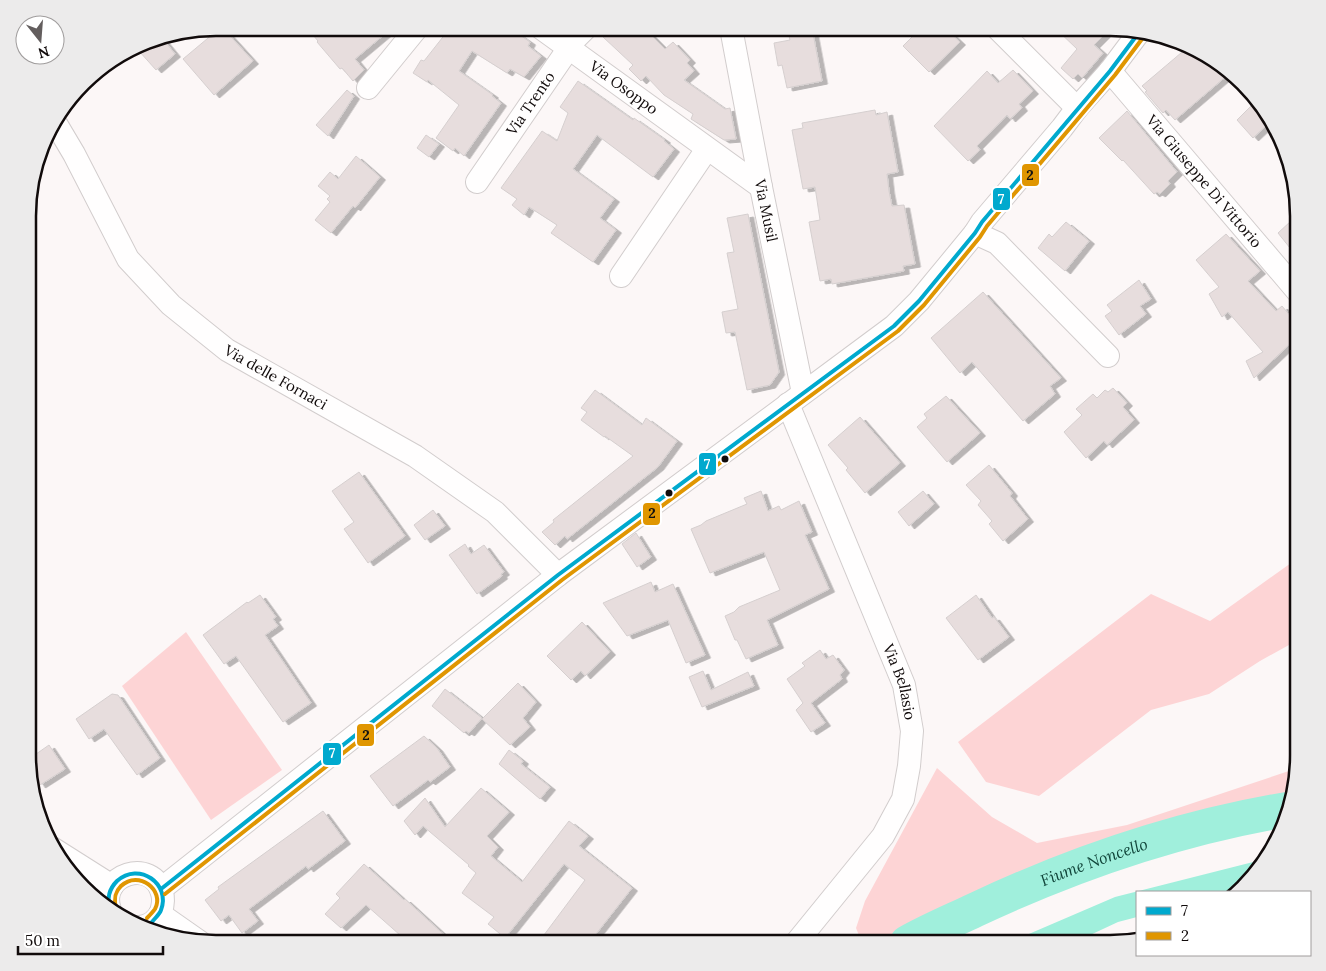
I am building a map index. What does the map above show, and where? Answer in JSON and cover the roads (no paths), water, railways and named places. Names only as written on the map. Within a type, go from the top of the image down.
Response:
[{"type":"street","points":[[368,88],[410,36]]},
{"type":"street","name":"Via Osoppo","points":[[552,36],[760,187]]},
{"type":"street","name":"Via Trento","points":[[477,182],[579,36]]},
{"type":"street","name":"Via Musil","points":[[732,36],[760,187],[795,399]]},
{"type":"street","points":[[1005,36],[1077,108]]},
{"type":"street","points":[[161,889],[558,576],[894,326],[919,302],[982,222],[1110,71],[1135,38]]},
{"type":"street","name":"Via Giuseppe Di Vittorio","points":[[1110,71],[1290,283]]},
{"type":"street","name":"Via delle Fornaci","points":[[59,128],[128,259],[171,305],[227,350],[415,456],[495,512],[558,576]]},
{"type":"street","points":[[621,276],[707,149]]},
{"type":"street","points":[[975,233],[996,243],[1108,356]]},
{"type":"street","name":"Via Bellasio","points":[[795,399],[904,684],[912,731],[910,766],[902,800],[883,836],[803,935]]},
{"type":"street","points":[[70,859],[112,886]]},
{"type":"street","points":[[109,900],[112,886],[116,880],[128,873],[138,872],[152,877],[161,889],[164,898],[160,914],[151,922]]},
{"type":"street","points":[[160,914],[185,932]]},
{"type":"waterway","name":"Fiume Noncello","points":[[921,935],[1013,893],[1090,862],[1169,836],[1281,811]]}]
